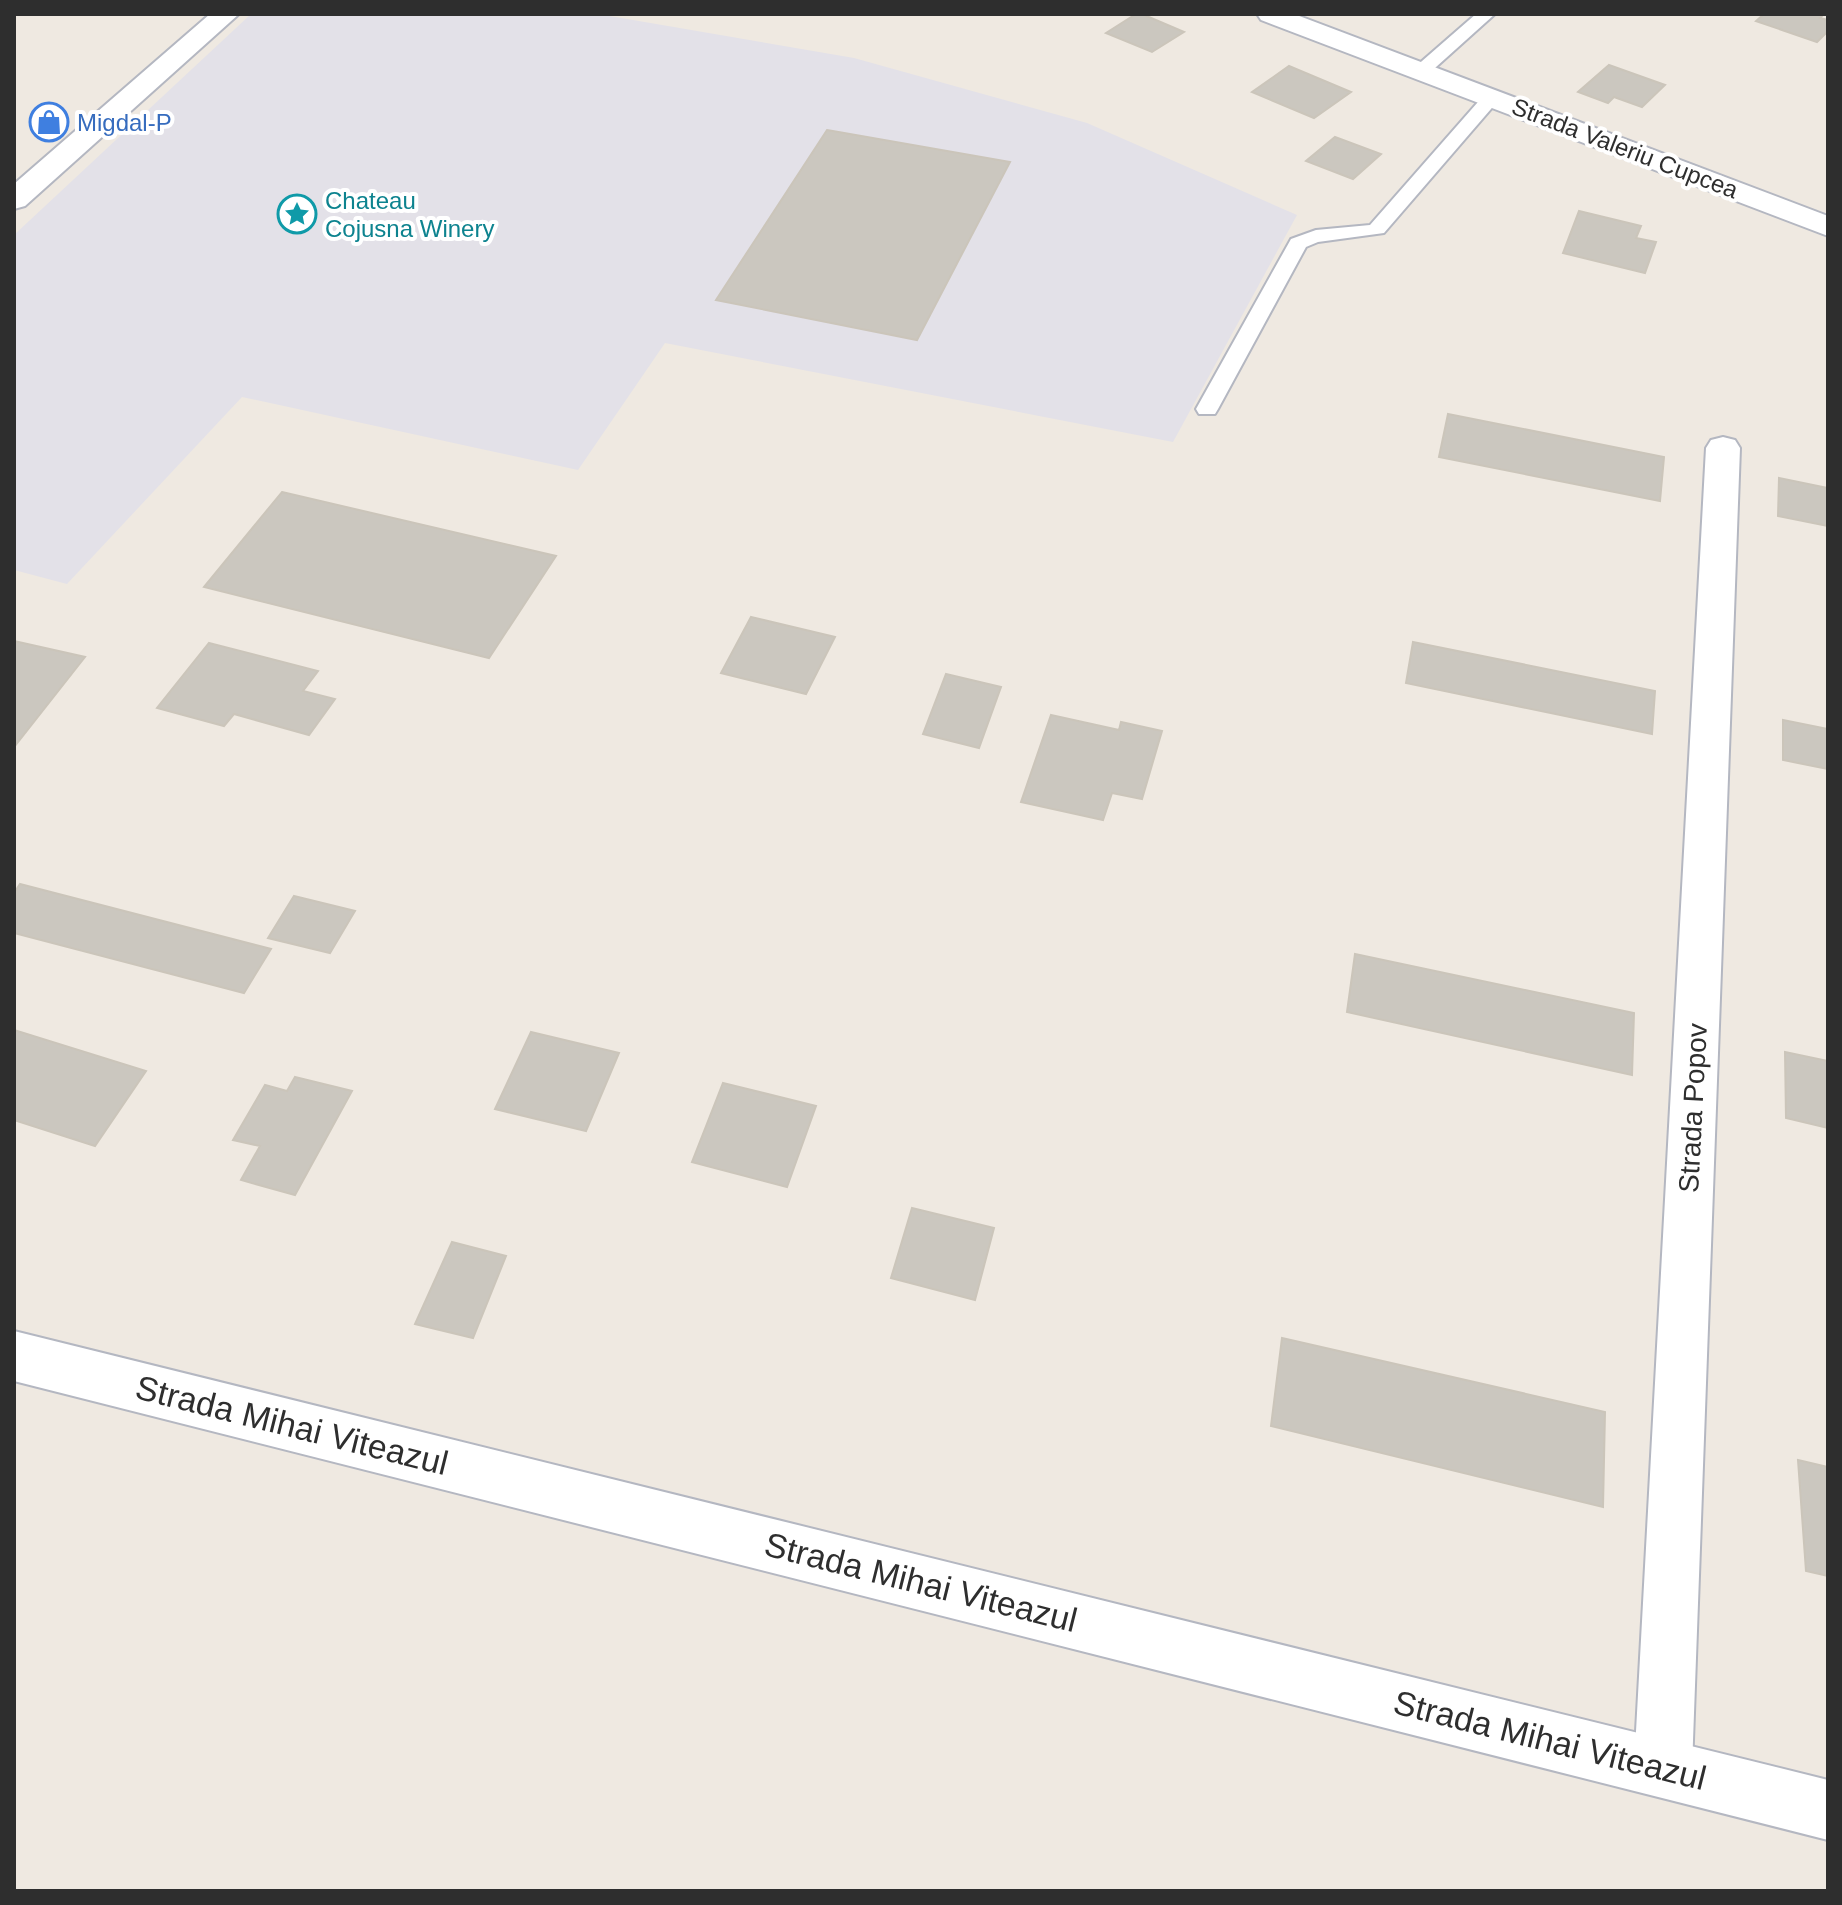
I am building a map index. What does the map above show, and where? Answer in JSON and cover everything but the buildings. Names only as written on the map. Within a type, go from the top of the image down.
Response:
[{"type":"street","points":[[14,200],[226,14]]},
{"type":"street","name":"Strada Valeriu Cupcea","points":[[1270,14],[1828,227]]},
{"type":"street","name":"Strada Popov","points":[[1663,1768],[1723,448]]},
{"type":"street","name":"Strada Mihai Viteazul","points":[[14,1356],[1828,1810]]},
{"type":"lane","points":[[1420,72],[1486,14]]},
{"type":"lane","points":[[1207,409],[1298,243],[1309,236],[1361,234],[1377,229],[1491,98]]},
{"type":"shaded area","points":[[251,14],[598,14],[854,58],[1087,123],[1297,215],[1173,442],[665,343],[578,470],[242,397],[67,584],[14,570],[14,235]]},
{"type":"place","name":"Migdal-P","points":[[49,122]]},
{"type":"place","name":"Chateau Cojusna Winery","points":[[297,214]]}]
